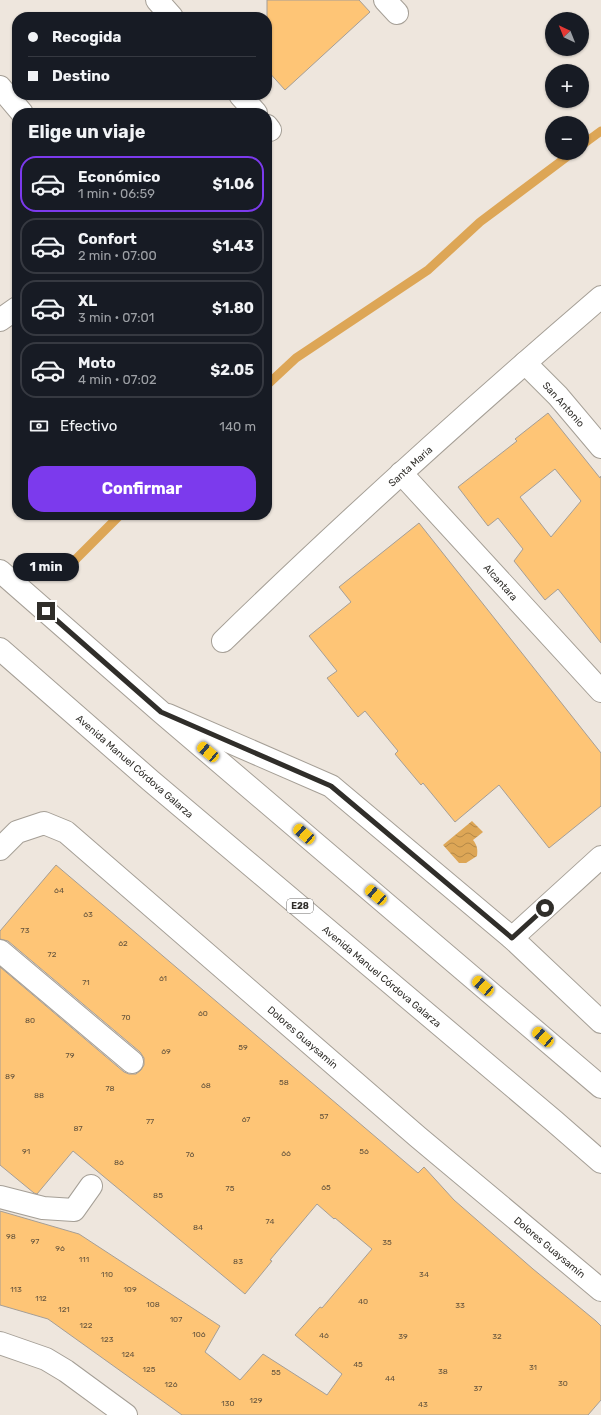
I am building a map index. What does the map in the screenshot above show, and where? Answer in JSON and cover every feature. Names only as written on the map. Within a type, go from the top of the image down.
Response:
[{"type":"street","points":[[157,0],[168,12]]},
{"type":"street","points":[[0,87],[18,108]]},
{"type":"street","points":[[244,100],[252,108]]},
{"type":"street","name":"Santa Maria","points":[[223,641],[300,566],[401,473],[601,296]]},
{"type":"street","points":[[0,320],[12,312]]},
{"type":"street","name":"San Antonio","points":[[525,363],[558,396],[601,448]]},
{"type":"street","name":"Alcantara","points":[[401,473],[601,691]]},
{"type":"street","points":[[0,571],[161,712],[601,1087]]},
{"type":"street","name":"Avenida Manuel Córdova Galarza","points":[[0,649],[152,781],[554,1120],[601,1162]]},
{"type":"street","points":[[161,712],[331,786],[512,938],[601,1022]]},
{"type":"street","name":"Dolores Guaysamín","points":[[0,849],[17,832],[44,823],[66,832],[418,1137],[599,1283]]},
{"type":"street","points":[[512,938],[601,857]]},
{"type":"street","points":[[0,951],[132,1062]]},
{"type":"street","points":[[0,1197],[43,1208],[74,1210],[91,1186]]},
{"type":"street","points":[[0,1343],[46,1359],[66,1371],[126,1415]]},
{"type":"water","points":[[472,821],[483,832],[473,840],[477,847],[477,856],[466,863],[459,863],[443,845]]},
{"type":"building","points":[[267,0],[359,0],[370,12],[285,90],[272,76],[272,12],[267,12]]},
{"type":"building","points":[[548,413],[600,478],[601,476],[601,643],[558,589],[545,600],[514,561],[523,549],[498,518],[488,526],[458,487],[517,441],[515,439]],"holes":[[[555,469],[581,501],[551,537],[520,497]]]},
{"type":"building","points":[[419,523],[601,753],[601,806],[549,848],[499,785],[455,822],[423,783],[421,785],[395,754],[398,751],[365,711],[358,717],[327,678],[337,671],[309,636],[351,602],[339,587]]},
{"type":"building","points":[[56,865],[418,1173],[424,1167],[454,1200],[601,1326],[601,1400],[588,1415],[182,1415],[48,1319],[0,1305],[0,1211],[79,1234],[220,1326],[205,1352],[240,1380],[263,1354],[327,1395],[342,1374],[295,1335],[320,1307],[322,1308],[372,1249],[317,1204],[270,1260],[272,1261],[245,1294],[73,1151],[37,1194],[0,1165],[0,967],[124,1072],[136,1074],[144,1065],[144,1058],[140,1052],[8,941],[0,939],[0,931]]},
{"type":"waterway","points":[[589,140],[601,131]]},
{"type":"waterway","points":[[272,380],[296,358],[428,270],[480,222],[563,160]]},
{"type":"waterway","points":[[59,576],[115,520]]},
{"type":"route","points":[[46,611],[161,712],[331,786],[512,938],[545,908]]}]
